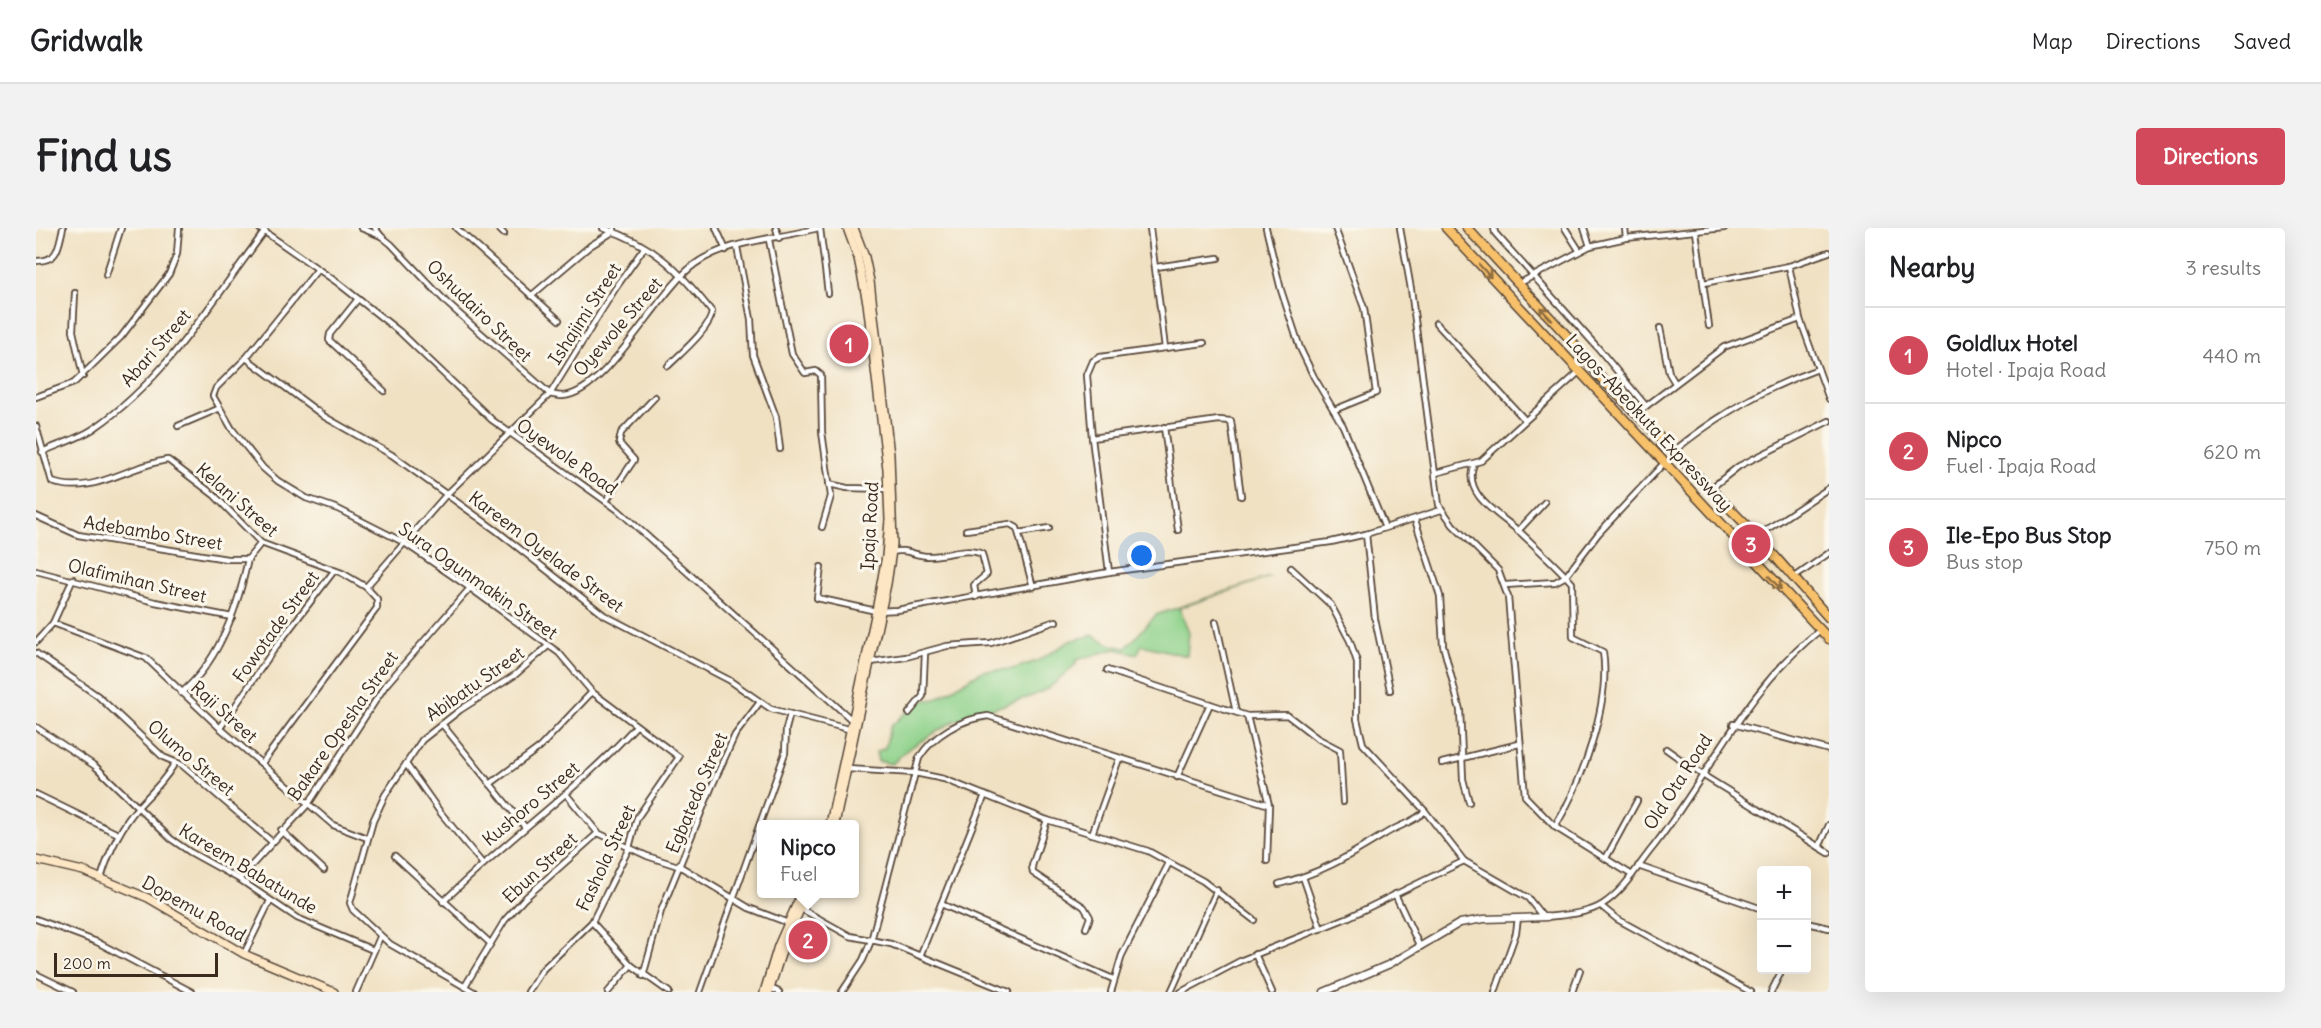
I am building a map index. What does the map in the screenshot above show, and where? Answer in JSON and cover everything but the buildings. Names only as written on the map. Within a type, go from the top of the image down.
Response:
[{"type":"highway","name":"Lagos-Abeokuta Expressway","points":[[1446,228],[1593,383],[1829,639]]},
{"type":"highway","name":"Lagos-Abeokuta Expressway","points":[[1467,228],[1520,283],[1601,378],[1757,536],[1829,618]]},
{"type":"highway","points":[[1593,383],[1601,378]]},
{"type":"main road","name":"Ipaja Road","points":[[847,228],[858,258],[867,303],[891,521],[871,662],[853,726]]},
{"type":"main road","name":"Ipaja Road","points":[[836,820],[853,726],[892,552],[890,455],[870,281],[865,257],[854,228]]},
{"type":"main road","name":"Ipaja Road","points":[[831,820],[846,769]]},
{"type":"main road","name":"Dopemu Road","points":[[36,860],[101,878],[148,898],[244,954],[334,992]]},
{"type":"main road","points":[[798,907],[800,898]]},
{"type":"main road","points":[[768,991],[790,924],[804,898]]},
{"type":"street","points":[[36,261],[48,261],[54,257],[63,228]]},
{"type":"street","points":[[106,275],[121,228]]},
{"type":"street","points":[[36,397],[65,387],[83,376],[121,337],[170,274],[177,254],[179,228]]},
{"type":"street","name":"Oyewole Road","points":[[259,228],[358,299],[415,345],[509,433],[606,501],[667,552],[853,726]]},
{"type":"street","name":"Oshudairo Street","points":[[361,228],[381,236],[448,304],[549,394]]},
{"type":"street","points":[[375,228],[381,236]]},
{"type":"street","points":[[456,228],[559,320]]},
{"type":"street","points":[[498,228],[504,234]]},
{"type":"street","points":[[603,228],[614,230],[659,255],[682,274],[712,315],[689,346],[668,366]]},
{"type":"street","points":[[716,228],[726,250]]},
{"type":"street","points":[[776,228],[779,237]]},
{"type":"street","points":[[819,228],[828,293]]},
{"type":"street","name":"Oyewole Street","points":[[549,394],[564,396],[591,383],[644,323],[682,274],[701,260],[737,247],[819,228]]},
{"type":"street","points":[[1150,228],[1165,348]]},
{"type":"street","points":[[1266,228],[1296,336],[1373,494],[1385,528]]},
{"type":"street","points":[[1334,410],[1376,393],[1364,308],[1335,228]]},
{"type":"street","points":[[1400,228],[1441,510],[1465,538],[1498,570],[1505,585],[1512,626],[1519,744],[1525,795],[1555,827],[1632,875]]},
{"type":"street","points":[[1494,228],[1495,233],[1598,348],[1646,406]]},
{"type":"street","points":[[1565,228],[1579,250]]},
{"type":"street","points":[[1584,228],[1590,246]]},
{"type":"street","points":[[1625,228],[1626,238]]},
{"type":"street","points":[[1520,283],[1590,246],[1626,238],[1724,228]]},
{"type":"street","points":[[531,296],[590,246],[614,230]]},
{"type":"street","name":"Abari Street","points":[[42,452],[96,428],[141,388],[225,287],[265,231]]},
{"type":"street","points":[[1696,232],[1709,326]]},
{"type":"street","points":[[769,240],[792,354],[805,373],[816,371],[821,375],[822,432],[831,496],[822,527]]},
{"type":"street","points":[[737,247],[751,320],[753,355],[776,417],[780,449]]},
{"type":"street","name":"Ishajimi Street","points":[[549,394],[615,289],[644,248]]},
{"type":"street","points":[[1704,283],[1789,266],[1829,252]]},
{"type":"street","points":[[1156,267],[1218,258]]},
{"type":"street","points":[[1789,266],[1800,319],[1829,399]]},
{"type":"street","points":[[178,426],[218,409],[213,396],[216,388],[246,358],[318,269]]},
{"type":"street","points":[[75,293],[73,331],[83,376]]},
{"type":"street","points":[[358,299],[328,337],[384,391]]},
{"type":"street","points":[[1637,413],[1675,383],[1736,341],[1800,319]]},
{"type":"street","points":[[1436,323],[1525,420]]},
{"type":"street","points":[[1660,328],[1669,373],[1675,383]]},
{"type":"street","points":[[1109,572],[1092,438],[1087,375],[1093,361],[1100,357],[1204,343]]},
{"type":"street","name":"Kareem Oyelade Street","points":[[246,358],[325,417],[392,455],[604,615],[729,680],[760,702],[790,714],[853,726]]},
{"type":"street","points":[[1674,451],[1742,403],[1778,384],[1818,369]]},
{"type":"street","points":[[1436,473],[1474,464],[1481,460],[1580,371]]},
{"type":"street","points":[[262,763],[377,608],[377,599],[366,587],[402,542],[446,495],[549,394]]},
{"type":"street","points":[[606,501],[634,460],[619,443],[621,433],[655,397]]},
{"type":"street","name":"Sura Ogunmakin Street","points":[[218,409],[263,468],[278,481],[306,498],[338,509],[402,542],[470,588],[559,653],[592,692],[679,757]]},
{"type":"street","points":[[1092,438],[1219,420],[1231,421],[1241,496]]},
{"type":"street","points":[[1710,489],[1739,466],[1829,421]]},
{"type":"street","name":"Kelani Street","points":[[36,426],[52,482],[85,486],[101,483],[149,463],[168,460],[214,495],[261,543],[334,571],[366,587]]},
{"type":"street","points":[[1164,427],[1178,530]]},
{"type":"street","points":[[1505,585],[1556,582],[1566,576],[1605,526],[1665,462]]},
{"type":"street","points":[[1474,464],[1471,474],[1482,500],[1566,576],[1574,587],[1573,637],[1601,649],[1604,657],[1597,720],[1575,790],[1555,827]]},
{"type":"street","points":[[829,484],[847,488],[888,489]]},
{"type":"street","points":[[1757,536],[1829,488]]},
{"type":"street","points":[[1518,531],[1545,502]]},
{"type":"street","points":[[821,567],[817,598],[879,611],[976,597],[1109,572],[1272,551],[1366,534],[1441,510]]},
{"type":"street","name":"Adebambo Street","points":[[36,516],[78,535],[227,559],[248,559]]},
{"type":"street","points":[[1415,520],[1440,596],[1443,645],[1460,710],[1463,779],[1468,802]]},
{"type":"street","points":[[966,530],[1010,525],[1017,528],[1033,587]]},
{"type":"street","points":[[1019,532],[1049,528]]},
{"type":"street","points":[[1366,534],[1375,619],[1390,690]]},
{"type":"street","points":[[181,693],[206,668],[232,617],[244,583],[248,559],[261,543]]},
{"type":"street","points":[[892,552],[906,550],[930,556],[967,552],[982,554],[987,573],[974,585],[976,597]]},
{"type":"street","points":[[1795,577],[1829,553]]},
{"type":"street","points":[[1291,568],[1331,605],[1350,641],[1357,662],[1357,719],[1363,744],[1425,811],[1464,861],[1528,898],[1545,917]]},
{"type":"street","name":"Olafimihan Street","points":[[36,571],[155,602],[232,617]]},
{"type":"street","name":"Fowotade Street","points":[[220,728],[275,648],[334,571]]},
{"type":"street","points":[[36,642],[53,623],[72,579]]},
{"type":"street","name":"Bakare Opesha Street","points":[[239,879],[281,830],[309,803],[385,686],[470,588]]},
{"type":"street","points":[[871,662],[925,653],[947,646],[991,643],[1056,621]]},
{"type":"street","points":[[1216,622],[1236,712]]},
{"type":"street","name":"Raji Street","points":[[53,623],[140,655],[155,665],[181,693],[333,825],[367,838]]},
{"type":"street","name":"Old Ota Road","points":[[1601,906],[1632,875],[1680,810],[1733,724],[1781,664],[1820,630]]},
{"type":"street","name":"Abibatu Street","points":[[380,936],[353,910],[350,903],[367,838],[379,807],[422,740],[515,675],[548,646]]},
{"type":"street","name":"Olumo Street","points":[[36,653],[98,696],[163,757],[182,765],[272,841]]},
{"type":"street","points":[[909,713],[922,696],[925,653]]},
{"type":"street","points":[[1107,670],[1248,716],[1287,715],[1317,738],[1340,750],[1343,802]]},
{"type":"street","points":[[490,784],[540,747],[592,692]]},
{"type":"street","name":"Egbatedo Street","points":[[644,976],[661,911],[735,735],[760,702]]},
{"type":"street","points":[[1177,777],[1210,704]]},
{"type":"street","points":[[760,820],[784,753],[790,714]]},
{"type":"street","points":[[842,992],[863,960],[871,941],[919,758],[931,741],[977,717],[988,716],[1269,805]]},
{"type":"street","points":[[1248,716],[1269,805],[1267,861]]},
{"type":"street","points":[[442,724],[525,827]]},
{"type":"street","points":[[1733,724],[1829,750]]},
{"type":"street","name":"Kushoro Street","points":[[443,902],[482,863],[566,794],[636,726]]},
{"type":"street","name":"Kareem Babatunde","points":[[36,727],[95,766],[181,845],[239,879],[297,918],[373,950]]},
{"type":"street","points":[[1442,763],[1519,744]]},
{"type":"street","points":[[1666,749],[1701,774],[1829,853]]},
{"type":"street","name":"Fashola Street","points":[[528,992],[543,969],[592,922],[629,848],[637,818],[679,757]]},
{"type":"street","points":[[1092,834],[1119,759]]},
{"type":"street","points":[[101,878],[118,834],[138,807],[159,788],[175,763]]},
{"type":"street","points":[[406,764],[440,812],[482,863]]},
{"type":"street","points":[[846,769],[915,773],[945,779],[1047,820],[1148,851],[1218,890],[1254,920]]},
{"type":"street","points":[[36,794],[118,834]]},
{"type":"street","points":[[566,794],[598,833],[629,848],[681,867],[732,898],[790,924]]},
{"type":"street","points":[[920,956],[985,795]]},
{"type":"street","points":[[1606,858],[1637,801]]},
{"type":"street","points":[[1280,884],[1303,877],[1354,854],[1392,830],[1412,822],[1425,811]]},
{"type":"street","points":[[1047,820],[1032,866],[1033,873],[1084,907],[1090,917],[1086,928]]},
{"type":"street","points":[[1819,847],[1829,825]]},
{"type":"street","points":[[700,992],[757,828]]},
{"type":"street","points":[[281,830],[324,870]]},
{"type":"street","name":"Ebun Street","points":[[465,986],[490,943],[524,899],[598,833]]},
{"type":"street","points":[[395,856],[490,943]]},
{"type":"street","points":[[1181,992],[1203,978],[1255,954],[1321,929],[1464,861]]},
{"type":"street","points":[[1112,992],[1113,979],[1122,955],[1169,862]]},
{"type":"street","points":[[1638,866],[1757,908]]},
{"type":"street","points":[[1303,877],[1321,929]]},
{"type":"street","points":[[1171,992],[1218,890]]},
{"type":"street","points":[[1395,894],[1420,947]]},
{"type":"street","points":[[244,954],[270,901]]},
{"type":"street","points":[[941,904],[1113,979]]},
{"type":"street","points":[[1324,992],[1380,969],[1460,923],[1557,916],[1601,906],[1617,920],[1740,990],[1751,992]]},
{"type":"street","points":[[798,907],[850,936],[891,944],[1009,992]]},
{"type":"street","points":[[1495,992],[1516,933],[1518,918]]},
{"type":"street","points":[[36,919],[97,942],[192,992]]},
{"type":"street","points":[[592,922],[631,965],[669,992]]},
{"type":"street","points":[[1811,923],[1829,928]]},
{"type":"street","points":[[356,992],[380,936],[474,992]]},
{"type":"street","points":[[1255,954],[1272,992]]},
{"type":"street","points":[[608,992],[631,965]]},
{"type":"street","points":[[1572,992],[1580,970]]},
{"type":"street","points":[[36,974],[73,992]]},
{"type":"street","points":[[1772,992],[1780,974]]},
{"type":"street","points":[[768,991],[779,992]]},
{"type":"green space","points":[[1270,577],[1179,608],[1189,632],[1187,656],[1142,645],[1137,654],[1115,649],[1076,660],[1076,664],[1049,688],[1032,696],[954,721],[908,749],[892,764],[878,761],[876,752],[885,748],[890,727],[919,701],[936,699],[982,671],[1012,669],[1037,661],[1070,641],[1093,635],[1111,645],[1126,648],[1156,615]]},
{"type":"place","name":"Goldlux Hotel","points":[[849,344]]},
{"type":"place","name":"Ile-Epo Bus Stop","points":[[1751,544]]},
{"type":"place","name":"Nipco","points":[[808,940]]}]
